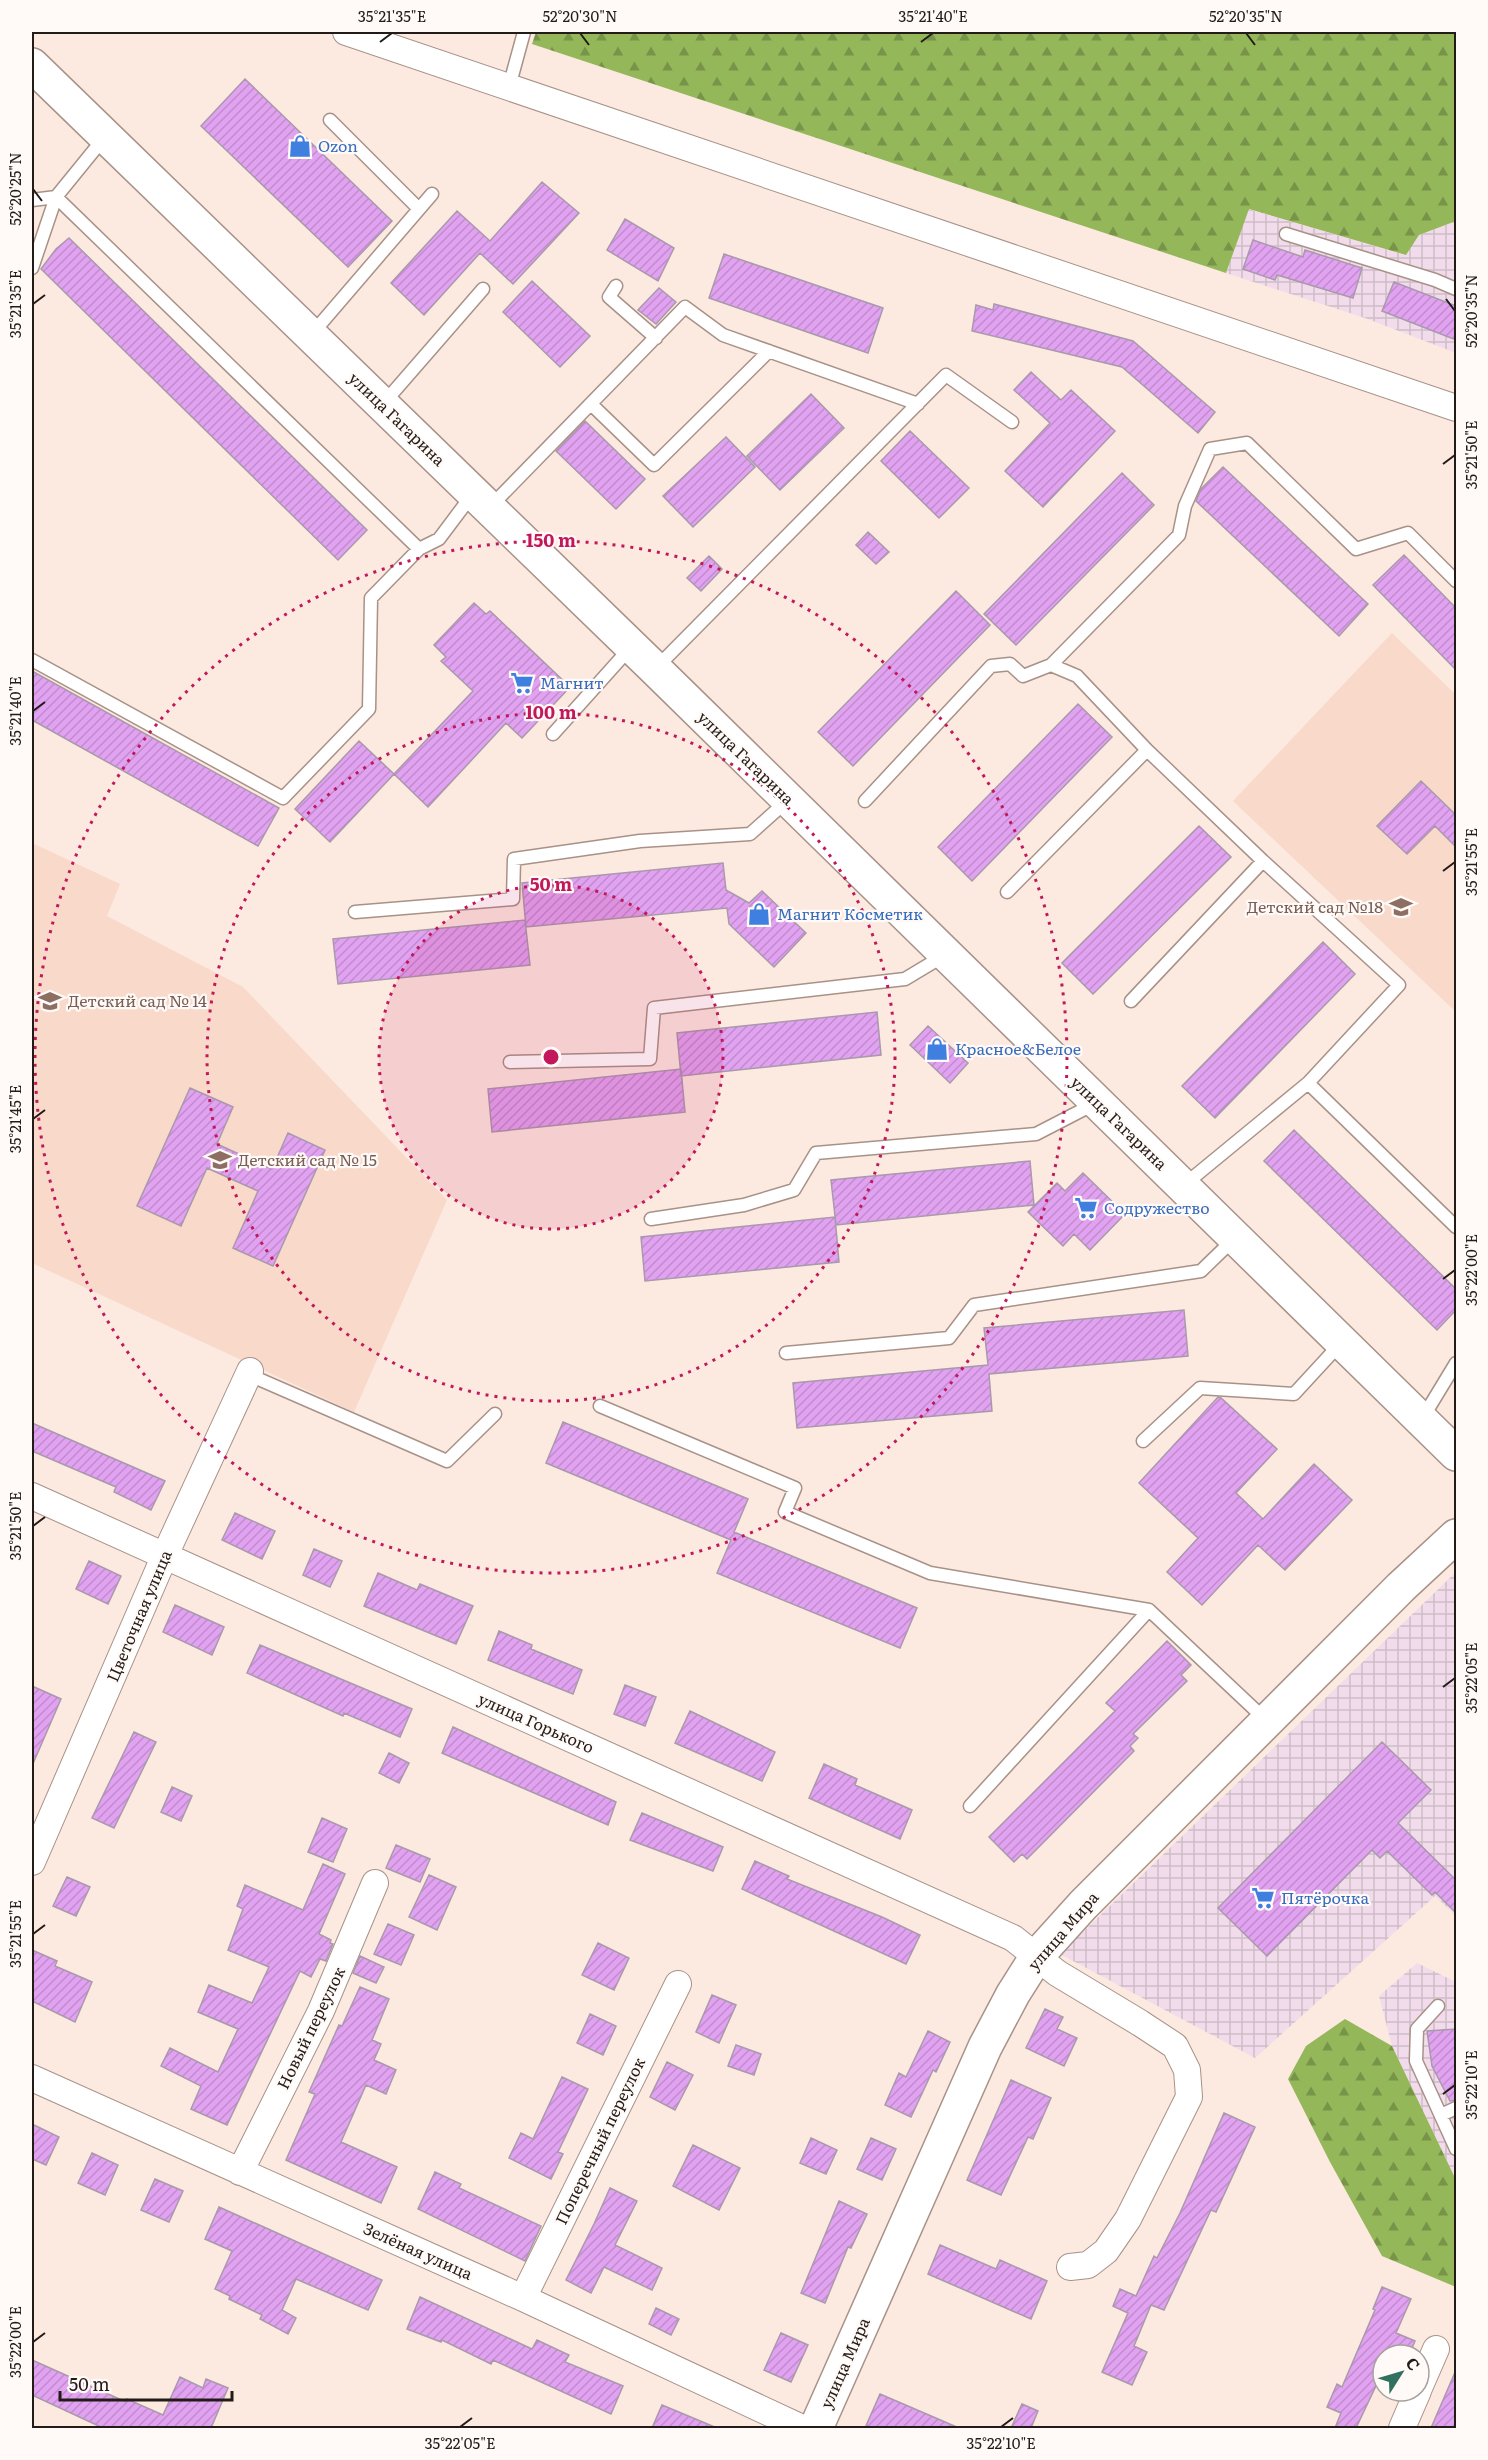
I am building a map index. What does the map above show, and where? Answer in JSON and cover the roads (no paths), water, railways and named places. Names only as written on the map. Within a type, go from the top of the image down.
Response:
[{"type":"main road","name":"улица Гагарина","points":[[32,65],[632,646],[1456,1454]]},
{"type":"main road","name":"улица Мира","points":[[816,2428],[985,2047],[1013,1994],[1038,1956],[1083,1905],[1401,1587],[1456,1536]]},
{"type":"street","points":[[346,32],[1456,408]]},
{"type":"street","name":"Цветочная улица","points":[[32,1863],[165,1556],[249,1372]]},
{"type":"street","name":"улица Горького","points":[[32,1496],[1013,1938],[1058,1973],[1140,2022],[1175,2046],[1187,2070],[1189,2097],[1128,2219],[1106,2251],[1088,2265],[1070,2267]]},
{"type":"street","name":"Новый переулок","points":[[240,2172],[321,2012],[375,1883]]},
{"type":"street","name":"Поперечный переулок","points":[[523,2298],[678,1984]]},
{"type":"street","name":"Зелёная улица","points":[[32,2078],[523,2298],[802,2428]]},
{"type":"street","points":[[1431,2360],[1436,2349]]},
{"type":"street","points":[[1402,2428],[1413,2403]]},
{"type":"lane","points":[[509,87],[524,32]]},
{"type":"lane","points":[[330,120],[419,209]]},
{"type":"lane","points":[[32,268],[56,197],[104,137]]},
{"type":"lane","points":[[310,336],[432,194]]},
{"type":"lane","points":[[32,200],[56,197]]},
{"type":"lane","points":[[56,197],[419,549]]},
{"type":"lane","points":[[1286,234],[1435,280],[1456,289]]},
{"type":"lane","points":[[616,286],[609,297],[656,338]]},
{"type":"lane","points":[[382,405],[483,289]]},
{"type":"lane","points":[[32,660],[283,798],[369,709],[371,598],[419,549],[439,539],[591,404],[685,307],[723,335],[918,404]]},
{"type":"lane","points":[[591,404],[654,465],[769,351]]},
{"type":"lane","points":[[655,669],[946,375],[1012,422]]},
{"type":"lane","points":[[865,801],[991,666],[1010,664],[1023,676],[1051,665],[1179,535],[1185,506],[1210,449],[1247,443],[1356,549],[1408,533],[1456,581]]},
{"type":"lane","points":[[554,734],[632,646]]},
{"type":"lane","points":[[1051,665],[1077,676],[1147,750],[1263,861],[1399,985],[1308,1083],[1183,1185]]},
{"type":"lane","points":[[1007,892],[1147,750]]},
{"type":"lane","points":[[355,912],[513,899],[514,859],[640,841],[750,834],[788,800]]},
{"type":"lane","points":[[1131,1001],[1263,861]]},
{"type":"lane","points":[[510,1062],[650,1059],[654,1008],[906,979],[946,954]]},
{"type":"lane","points":[[1308,1083],[1456,1227]]},
{"type":"lane","points":[[651,1219],[744,1205],[794,1190],[816,1152],[1036,1134],[1097,1102]]},
{"type":"lane","points":[[786,1353],[948,1338],[974,1305],[1201,1270],[1236,1237]]},
{"type":"lane","points":[[1143,1441],[1200,1388],[1294,1394],[1342,1342]]},
{"type":"lane","points":[[1422,1420],[1456,1363]]},
{"type":"lane","points":[[249,1372],[447,1461],[495,1414]]},
{"type":"lane","points":[[600,1406],[795,1488],[785,1512],[930,1573],[1149,1611],[1268,1722]]},
{"type":"lane","points":[[970,1806],[1149,1611]]},
{"type":"lane","points":[[1438,2006],[1417,2029],[1416,2061],[1456,2149]]},
{"type":"lane","points":[[1441,2115],[1456,2108]]},
{"type":"place","name":"Ozon","points":[[300,146]]},
{"type":"place","name":"Магнит","points":[[522,683]]},
{"type":"place","name":"Детский сад №18","points":[[1401,907]]},
{"type":"place","name":"Магнит Косметик","points":[[759,914]]},
{"type":"place","name":"Детский сад № 14","points":[[50,1001]]},
{"type":"place","name":"Красное&Белое","points":[[937,1049]]},
{"type":"place","name":"Детский сад № 15","points":[[220,1160]]},
{"type":"place","name":"Содружество","points":[[1086,1208]]},
{"type":"place","name":"Пятёрочка","points":[[1263,1898]]}]
